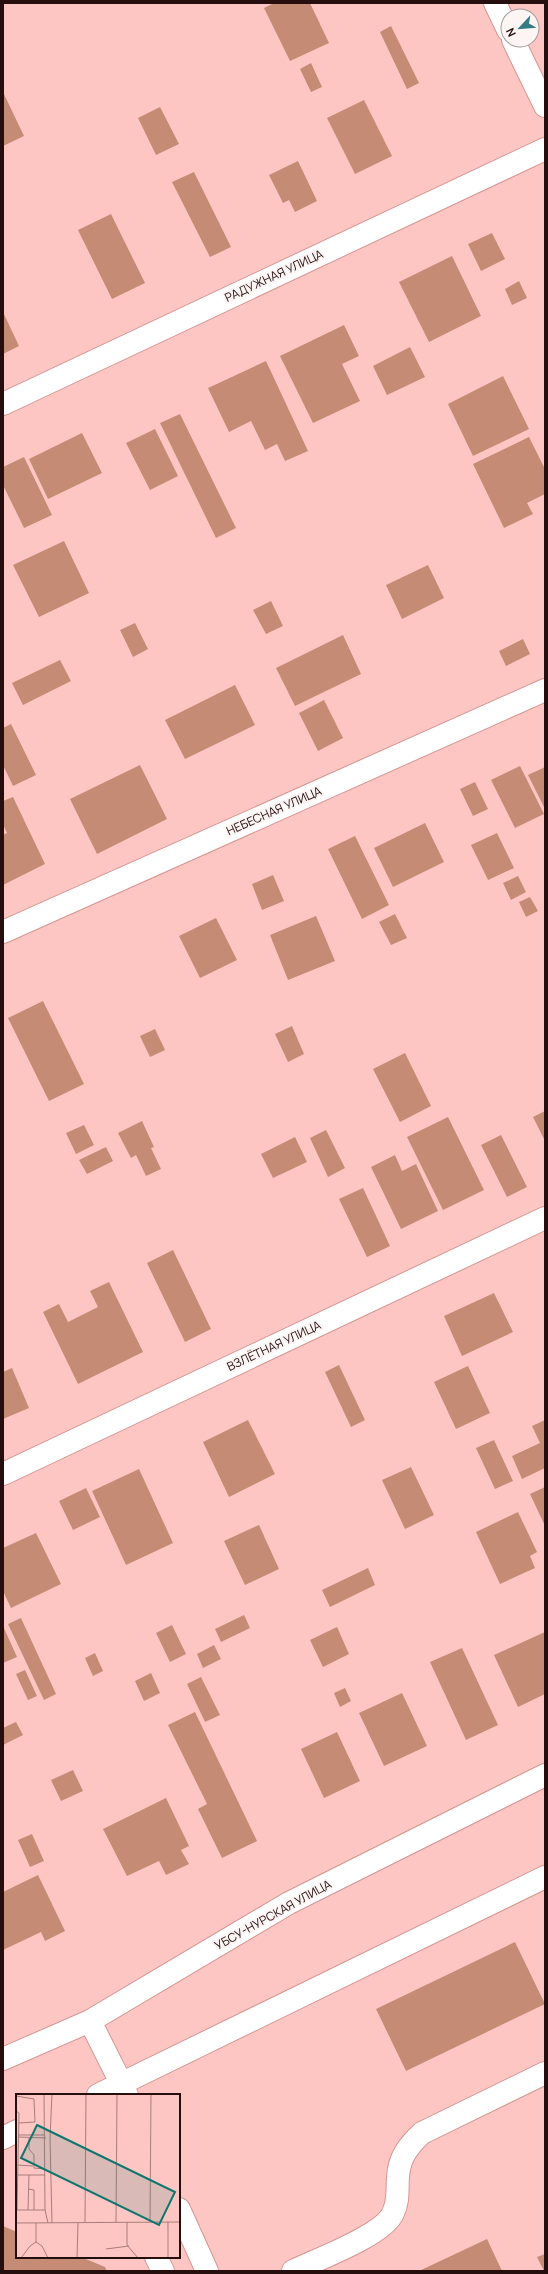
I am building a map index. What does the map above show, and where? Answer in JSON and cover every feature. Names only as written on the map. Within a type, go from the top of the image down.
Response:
[{"type":"street","points":[[495,3],[500,13]]},
{"type":"street","points":[[517,48],[545,106]]},
{"type":"street","name":"РАДУЖНАЯ УЛИЦА","points":[[3,404],[545,149]]},
{"type":"street","name":"НЕБЕСНАЯ УЛИЦА","points":[[3,932],[545,690]]},
{"type":"street","name":"ВЗЛЁТНАЯ УЛИЦА","points":[[3,1474],[545,1218]]},
{"type":"street","name":"УБСУ-НУРСКАЯ УЛИЦА","points":[[3,2059],[90,2021],[289,1903],[545,1775]]},
{"type":"street","points":[[102,2094],[124,2089],[543,1883]]},
{"type":"street","points":[[90,2021],[124,2089]]},
{"type":"street","points":[[293,2271],[380,2229],[393,2215],[398,2198],[398,2178],[401,2159],[410,2144],[422,2133],[545,2073]]},
{"type":"street","points":[[3,2138],[16,2132]]},
{"type":"street","points":[[180,2212],[207,2271]]},
{"type":"street","points":[[156,2258],[163,2271]]},
{"type":"building","points":[[274,3],[310,3],[329,43],[290,61],[264,8]]},
{"type":"building","points":[[391,26],[419,83],[407,89],[380,32]]},
{"type":"building","points":[[311,63],[322,87],[311,92],[300,69]]},
{"type":"building","points":[[3,92],[24,136],[3,146]]},
{"type":"building","points":[[364,100],[392,156],[355,174],[327,118]]},
{"type":"building","points":[[160,107],[179,144],[156,155],[138,118]]},
{"type":"building","points":[[298,161],[317,201],[295,212],[289,200],[283,203],[269,175]]},
{"type":"building","points":[[194,172],[231,247],[210,257],[172,182]]},
{"type":"building","points":[[111,214],[145,283],[112,299],[78,230]]},
{"type":"building","points":[[492,233],[505,259],[481,271],[468,244]]},
{"type":"building","points":[[452,256],[481,316],[429,342],[399,282]]},
{"type":"building","points":[[519,281],[527,298],[512,305],[505,289]]},
{"type":"building","points":[[3,312],[19,346],[3,354]]},
{"type":"building","points":[[344,325],[359,356],[342,364],[360,401],[313,423],[280,356]]},
{"type":"building","points":[[410,347],[425,377],[387,395],[373,366]]},
{"type":"building","points":[[266,361],[308,451],[285,461],[277,444],[265,450],[251,421],[229,432],[208,388]]},
{"type":"building","points":[[503,376],[529,429],[473,456],[448,404]]},
{"type":"building","points":[[180,414],[236,528],[216,538],[160,423]]},
{"type":"building","points":[[155,429],[178,476],[150,490],[126,443]]},
{"type":"building","points":[[82,433],[102,473],[48,499],[29,459]]},
{"type":"building","points":[[529,437],[545,469],[545,494],[527,503],[533,514],[504,528],[473,464]]},
{"type":"building","points":[[24,457],[52,515],[24,528],[3,485],[3,467]]},
{"type":"building","points":[[64,541],[89,593],[39,617],[13,565]]},
{"type":"building","points":[[428,565],[444,598],[402,619],[386,585]]},
{"type":"building","points":[[271,601],[283,626],[266,634],[253,610]]},
{"type":"building","points":[[135,623],[148,649],[133,657],[120,630]]},
{"type":"building","points":[[343,635],[361,674],[295,706],[276,668]]},
{"type":"building","points":[[523,639],[530,654],[506,666],[499,651]]},
{"type":"building","points":[[60,660],[71,681],[23,705],[12,683]]},
{"type":"building","points":[[235,685],[255,725],[185,759],[165,720]]},
{"type":"building","points":[[324,700],[343,738],[318,751],[299,713]]},
{"type":"building","points":[[11,724],[36,775],[13,786],[3,765],[3,728]]},
{"type":"building","points":[[140,765],[167,819],[97,854],[70,799]]},
{"type":"building","points":[[520,766],[544,814],[515,828],[491,780]]},
{"type":"building","points":[[545,767],[545,809],[528,775]]},
{"type":"building","points":[[475,782],[488,809],[473,816],[460,789]]},
{"type":"building","points":[[13,797],[45,864],[3,885],[3,835],[7,833],[3,824],[3,801]]},
{"type":"building","points":[[425,823],[444,862],[393,887],[374,848]]},
{"type":"building","points":[[497,833],[514,868],[488,880],[471,845]]},
{"type":"building","points":[[355,836],[389,905],[362,919],[328,849]]},
{"type":"building","points":[[273,875],[284,901],[262,910],[252,884]]},
{"type":"building","points":[[518,876],[526,892],[511,900],[503,883]]},
{"type":"building","points":[[530,897],[538,911],[526,917],[519,902]]},
{"type":"building","points":[[395,914],[407,938],[391,945],[379,922]]},
{"type":"building","points":[[316,916],[335,961],[288,980],[270,935]]},
{"type":"building","points":[[216,918],[237,960],[200,978],[179,936]]},
{"type":"building","points":[[43,1001],[84,1084],[49,1101],[8,1018]]},
{"type":"building","points":[[292,1026],[304,1054],[288,1062],[275,1034]]},
{"type":"building","points":[[155,1029],[165,1050],[150,1057],[140,1036]]},
{"type":"building","points":[[405,1053],[431,1106],[400,1122],[373,1069]]},
{"type":"building","points":[[545,1111],[545,1141],[533,1117]]},
{"type":"building","points":[[448,1117],[484,1190],[443,1210],[407,1137]]},
{"type":"building","points":[[142,1121],[154,1147],[151,1148],[161,1169],[146,1176],[136,1155],[131,1158],[118,1133]]},
{"type":"building","points":[[84,1125],[94,1145],[76,1154],[66,1133]]},
{"type":"building","points":[[326,1130],[345,1168],[328,1177],[310,1138]]},
{"type":"building","points":[[501,1135],[527,1187],[507,1197],[481,1145]]},
{"type":"building","points":[[295,1137],[307,1162],[273,1178],[261,1154]]},
{"type":"building","points":[[106,1147],[113,1161],[87,1174],[79,1160]]},
{"type":"building","points":[[395,1155],[402,1171],[416,1164],[438,1211],[401,1229],[371,1167]]},
{"type":"building","points":[[363,1188],[390,1246],[367,1257],[339,1199]]},
{"type":"building","points":[[173,1250],[211,1329],[185,1342],[147,1263]]},
{"type":"building","points":[[109,1282],[143,1352],[78,1384],[43,1312],[59,1304],[68,1322],[98,1307],[90,1291]]},
{"type":"building","points":[[494,1293],[513,1332],[462,1356],[444,1316]]},
{"type":"building","points":[[339,1365],[365,1420],[351,1427],[325,1372]]},
{"type":"building","points":[[468,1366],[490,1413],[456,1429],[434,1382]]},
{"type":"building","points":[[12,1368],[29,1408],[3,1419],[3,1372]]},
{"type":"building","points":[[248,1420],[275,1474],[229,1497],[203,1442]]},
{"type":"building","points":[[545,1420],[545,1468],[522,1479],[512,1456],[540,1443],[532,1426]]},
{"type":"building","points":[[494,1440],[513,1481],[495,1489],[476,1448]]},
{"type":"building","points":[[411,1467],[434,1515],[405,1529],[382,1480]]},
{"type":"building","points":[[139,1469],[173,1543],[126,1565],[92,1491]]},
{"type":"building","points":[[545,1487],[545,1526],[530,1494]]},
{"type":"building","points":[[86,1488],[100,1517],[73,1530],[59,1501]]},
{"type":"building","points":[[518,1512],[537,1552],[530,1556],[535,1568],[500,1584],[476,1532]]},
{"type":"building","points":[[259,1525],[279,1569],[245,1585],[224,1541]]},
{"type":"building","points":[[36,1533],[61,1584],[11,1608],[3,1591],[3,1548]]},
{"type":"building","points":[[368,1568],[375,1585],[330,1607],[322,1590]]},
{"type":"building","points":[[244,1615],[250,1628],[221,1642],[215,1629]]},
{"type":"building","points":[[21,1618],[56,1694],[44,1700],[8,1624]]},
{"type":"building","points":[[172,1625],[186,1654],[170,1662],[156,1633]]},
{"type":"building","points":[[3,1626],[17,1657],[3,1663]]},
{"type":"building","points":[[337,1627],[349,1654],[323,1667],[310,1640]]},
{"type":"building","points":[[545,1632],[545,1694],[518,1707],[494,1655]]},
{"type":"building","points":[[214,1645],[221,1659],[203,1668],[197,1654]]},
{"type":"building","points":[[462,1648],[498,1725],[466,1740],[430,1662]]},
{"type":"building","points":[[95,1653],[103,1671],[93,1676],[85,1658]]},
{"type":"building","points":[[25,1670],[37,1696],[28,1700],[16,1674]]},
{"type":"building","points":[[151,1673],[160,1693],[144,1701],[135,1681]]},
{"type":"building","points":[[201,1677],[220,1715],[205,1722],[187,1684]]},
{"type":"building","points":[[345,1688],[351,1701],[340,1707],[334,1693]]},
{"type":"building","points":[[402,1693],[427,1746],[384,1766],[359,1713]]},
{"type":"building","points":[[195,1712],[257,1841],[222,1858],[198,1809],[207,1804],[168,1725]]},
{"type":"building","points":[[16,1722],[23,1735],[3,1745],[3,1728]]},
{"type":"building","points":[[337,1732],[360,1781],[324,1798],[301,1749]]},
{"type":"building","points":[[73,1770],[83,1791],[61,1801],[51,1780]]},
{"type":"building","points":[[166,1798],[189,1846],[181,1850],[189,1864],[166,1875],[159,1861],[127,1876],[103,1829]]},
{"type":"building","points":[[32,1834],[44,1861],[30,1867],[18,1840]]},
{"type":"building","points":[[38,1875],[65,1931],[45,1941],[41,1932],[3,1950],[3,1892]]},
{"type":"building","points":[[515,1942],[545,2004],[406,2071],[376,2009]]},
{"type":"building","points":[[3,2226],[16,2232],[16,2258],[83,2258],[105,2267],[107,2271],[3,2271]]},
{"type":"building","points":[[487,2239],[502,2271],[419,2271]]},
{"type":"building","points":[[545,2254],[545,2271],[544,2271],[537,2257]]}]
